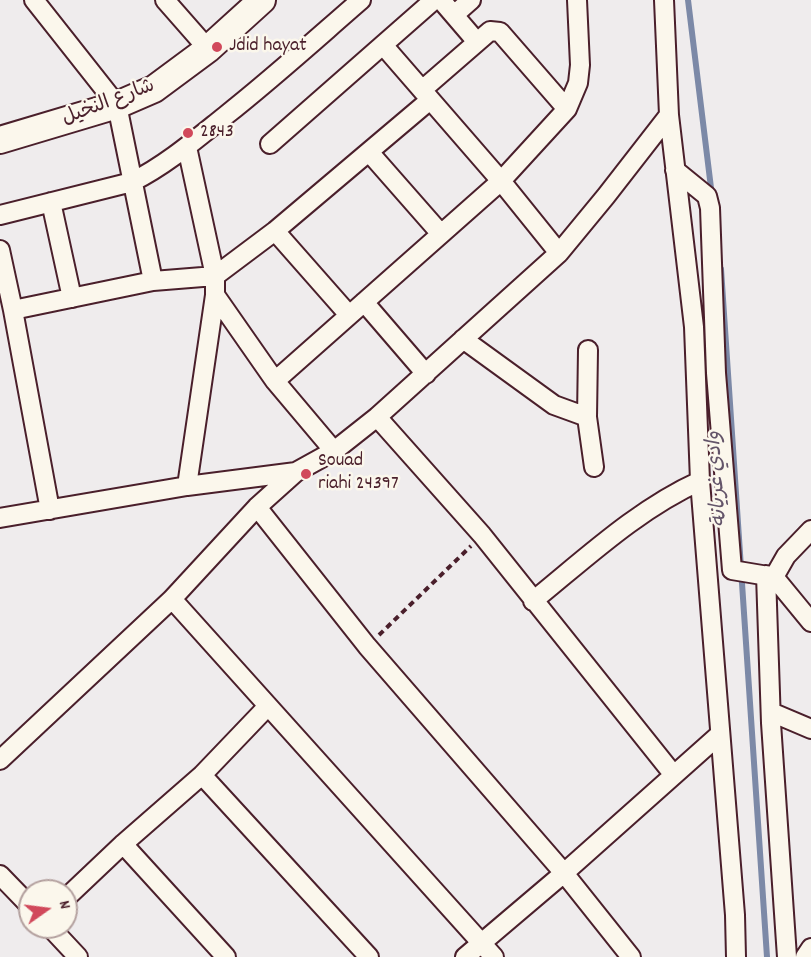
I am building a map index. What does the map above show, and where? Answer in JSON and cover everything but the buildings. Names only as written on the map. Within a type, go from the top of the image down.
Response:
[{"type":"main road","name":"شارع النخيل","points":[[0,140],[117,105],[154,89],[208,49],[262,0]]},
{"type":"street","points":[[34,0],[117,105],[153,281]]},
{"type":"street","points":[[165,0],[208,49]]},
{"type":"street","points":[[0,215],[132,183],[187,147],[258,90],[361,0]]},
{"type":"street","points":[[270,144],[434,0]]},
{"type":"street","points":[[441,0],[477,42]]},
{"type":"street","points":[[454,15],[471,0]]},
{"type":"street","points":[[275,381],[501,181],[567,109],[578,83],[580,65],[577,0]]},
{"type":"street","points":[[664,0],[669,115],[694,327],[700,481],[735,915],[736,957]]},
{"type":"street","points":[[14,310],[153,281],[215,286],[275,231],[369,152],[490,31],[500,32],[567,109]]},
{"type":"street","points":[[383,45],[501,181],[559,253]]},
{"type":"street","points":[[0,760],[172,599],[257,507],[296,472],[334,451],[377,417],[559,253],[669,115]]},
{"type":"street","points":[[187,147],[215,286],[187,486]]},
{"type":"street","points":[[369,152],[441,234]]},
{"type":"street","points":[[675,170],[707,196],[710,208],[716,373],[732,570]]},
{"type":"street","points":[[51,202],[72,298]]},
{"type":"street","points":[[275,231],[349,315]]},
{"type":"street","points":[[0,250],[14,310],[50,510]]},
{"type":"street","points":[[215,286],[275,381],[334,451]]},
{"type":"street","points":[[363,302],[426,374]]},
{"type":"street","points":[[463,339],[554,405],[587,417]]},
{"type":"street","points":[[588,350],[587,417],[594,467]]},
{"type":"street","points":[[377,417],[482,535],[673,774]]},
{"type":"street","points":[[0,518],[187,486],[296,472]]},
{"type":"street","points":[[533,601],[616,534],[674,493],[700,481]]},
{"type":"street","points":[[257,507],[367,646],[564,873],[631,957]]},
{"type":"street","points":[[787,957],[771,712],[770,576],[811,530]]},
{"type":"street","points":[[707,571],[732,570],[770,576],[811,622]]},
{"type":"street","points":[[172,599],[494,957]]},
{"type":"street","points":[[78,887],[202,775],[268,706]]},
{"type":"street","points":[[771,712],[811,729]]},
{"type":"street","points":[[465,957],[564,873],[719,735]]},
{"type":"street","points":[[202,775],[369,957]]},
{"type":"street","points":[[123,844],[226,957]]},
{"type":"street","points":[[0,875],[18,894]]},
{"type":"street","points":[[61,939],[78,957]]},
{"type":"street","points":[[805,957],[811,948]]},
{"type":"path","points":[[367,646],[482,535]]},
{"type":"waterway","name":"وادي غريانة","points":[[688,0],[712,196]]},
{"type":"waterway","name":"وادي غريانة","points":[[721,269],[767,957]]},
{"type":"place","name":"Jdid hayat","points":[[217,47]]},
{"type":"place","name":"2843","points":[[188,133]]},
{"type":"place","name":"Souad riahi 24397","points":[[306,474]]}]
